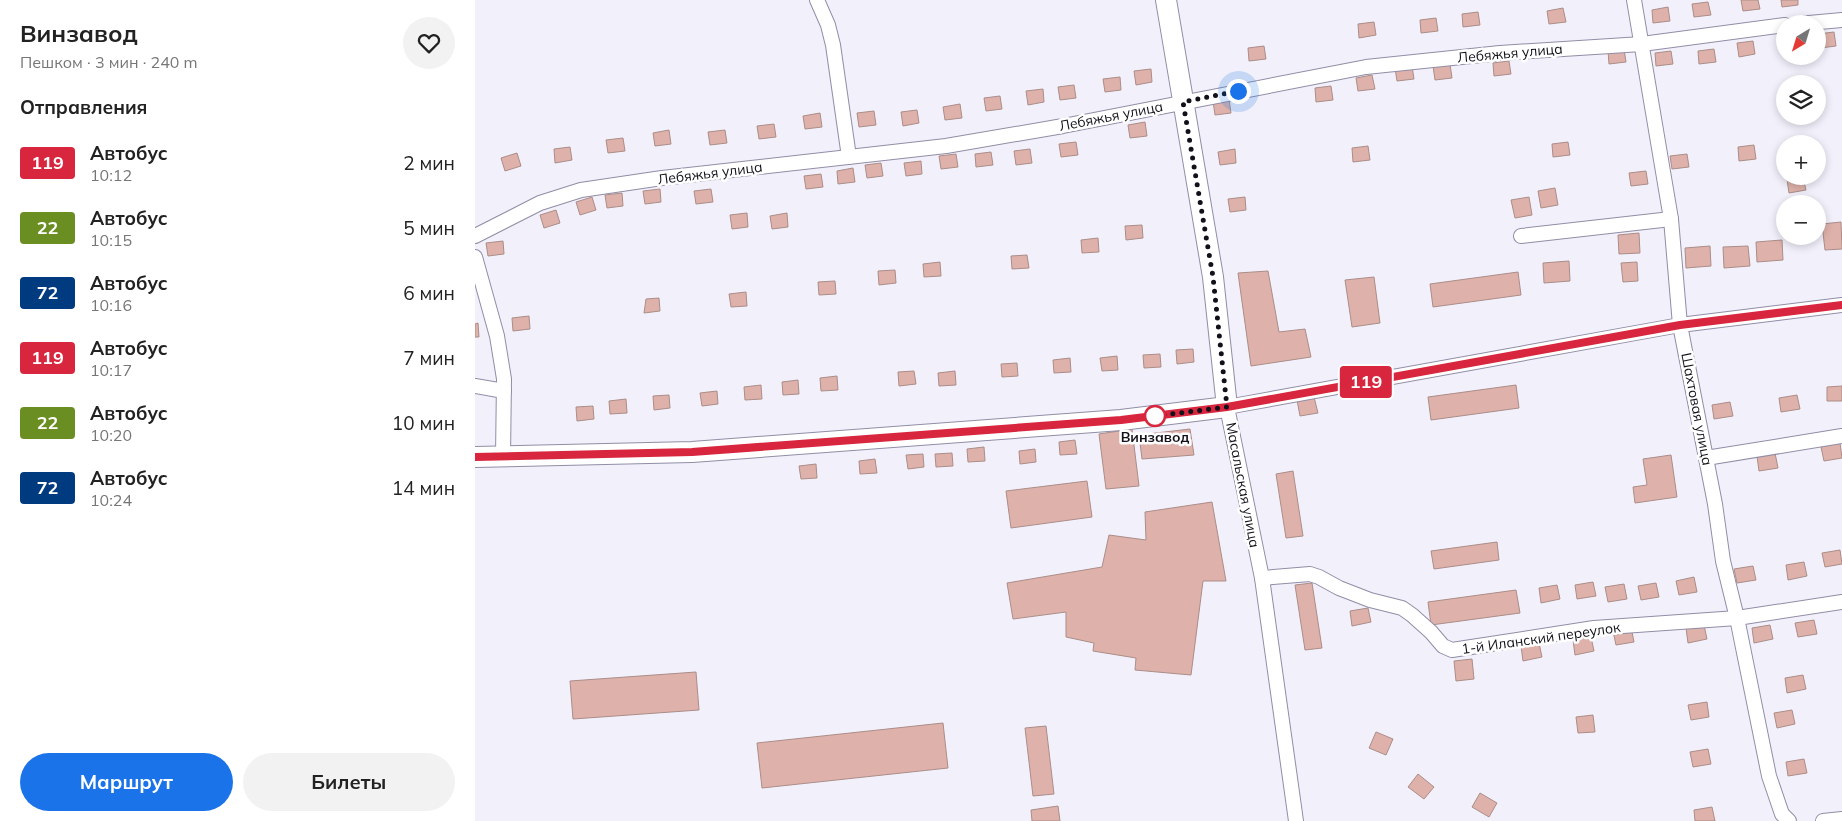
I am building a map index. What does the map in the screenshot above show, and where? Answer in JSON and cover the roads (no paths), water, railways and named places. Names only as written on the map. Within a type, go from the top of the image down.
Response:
[{"type":"street","points":[[817,0],[833,45],[849,157]]},
{"type":"street","name":"Масальская улица","points":[[1166,0],[1213,277],[1227,407],[1262,578],[1296,821]]},
{"type":"street","name":"Шахтовая улица","points":[[1634,0],[1671,219],[1680,325],[1715,504],[1723,561],[1737,618],[1769,776],[1781,819]]},
{"type":"street","points":[[1826,21],[1842,20]]},
{"type":"street","name":"Лебяжья улица","points":[[475,236],[539,203],[581,190],[662,178],[946,146],[1063,126],[1366,67],[1499,53],[1642,44],[1776,26]]},
{"type":"street","points":[[1521,236],[1671,219]]},
{"type":"street","points":[[475,257],[497,336],[505,379],[503,457]]},
{"type":"street","points":[[475,457],[692,452],[1121,420],[1227,407],[1680,325],[1842,305]]},
{"type":"street","points":[[475,386],[504,391]]},
{"type":"street","points":[[1706,458],[1842,436]]},
{"type":"street","name":"1-й Иланский переулок","points":[[1262,578],[1310,574],[1370,600],[1402,608],[1412,614],[1443,646],[1452,650],[1594,628],[1737,618],[1842,602]]},
{"type":"street","points":[[1823,821],[1842,819]]},
{"type":"place","name":"Винзавод","points":[[1155,416]]}]
